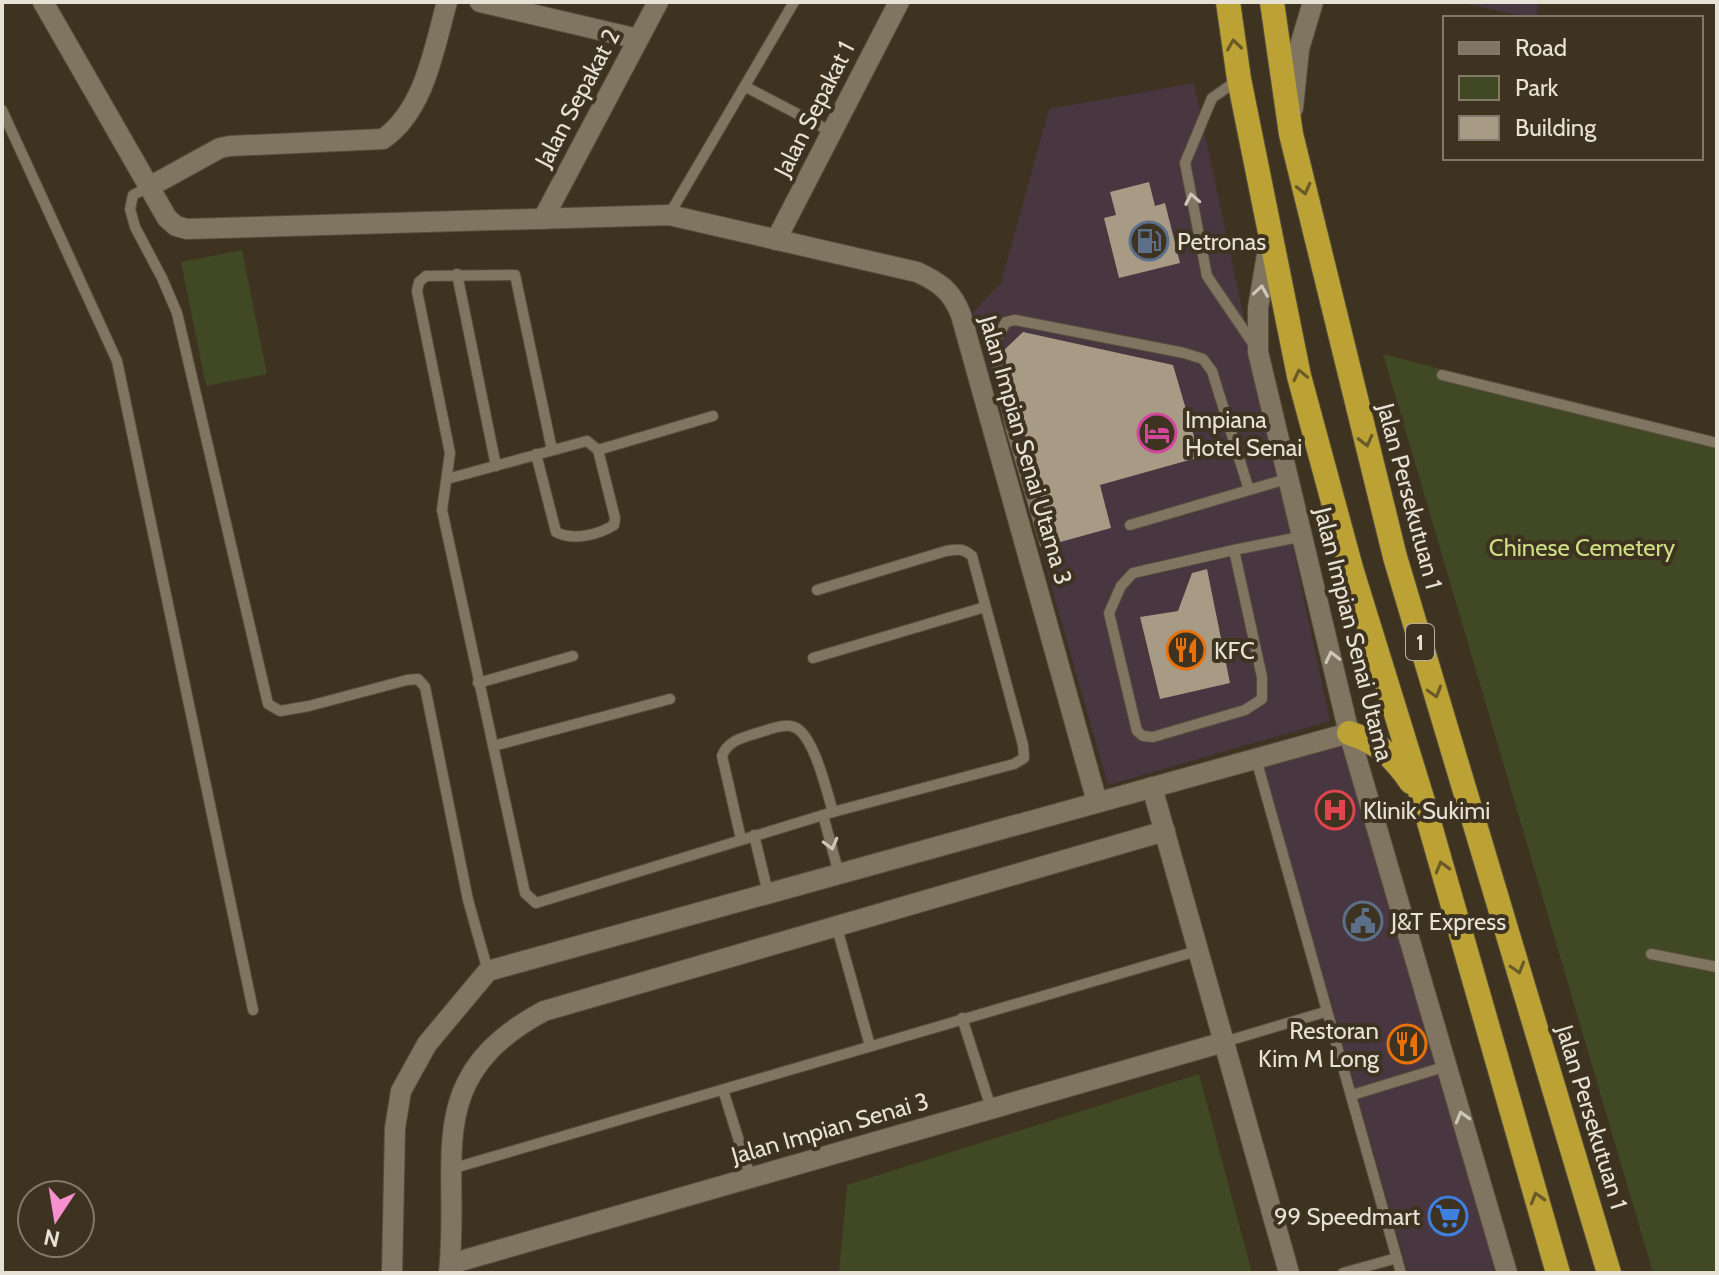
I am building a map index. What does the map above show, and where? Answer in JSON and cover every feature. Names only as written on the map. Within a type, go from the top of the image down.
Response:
[{"type":"highway","name":"1","points":[[1228,2],[1239,79],[1299,376],[1343,539],[1423,801],[1558,1273]]},
{"type":"highway","name":"Jalan Persekutuan 1","points":[[1272,2],[1291,134],[1395,557],[1609,1273]]},
{"type":"highway","points":[[1349,733],[1384,749],[1423,801]]},
{"type":"street","name":"Jalan Impian Senai Utama 3","points":[[43,2],[167,218],[176,226],[187,229],[669,215],[917,272],[941,283],[956,300],[1003,432],[1097,802]]},
{"type":"street","points":[[149,187],[220,148],[383,139],[399,128],[412,108],[423,83],[447,2]]},
{"type":"street","points":[[480,2],[638,39]]},
{"type":"street","name":"Jalan Sepakat 2","points":[[543,219],[658,2]]},
{"type":"street","name":"Jalan Sepakat 1","points":[[776,240],[899,2]]},
{"type":"street","points":[[1291,134],[1299,49],[1313,2]]},
{"type":"street","name":"Jalan Impian Senai Utama","points":[[1271,231],[1258,308],[1258,352],[1349,733],[1507,1273]]},
{"type":"street","points":[[392,1273],[395,1128],[401,1091],[427,1044],[488,971],[1349,733]]},
{"type":"street","points":[[1152,787],[1289,1273]]},
{"type":"street","points":[[450,1268],[453,1119],[459,1098],[487,1052],[514,1027],[544,1011],[1165,831]]},
{"type":"street","name":"Jalan Impian Senai 3","points":[[450,1268],[1224,1042]]},
{"type":"lane","points":[[669,215],[794,2]]},
{"type":"lane","points":[[1239,79],[1212,98],[1185,163],[1207,276],[1258,352]]},
{"type":"lane","points":[[746,87],[832,132]]},
{"type":"lane","points":[[2,110],[117,361],[253,1010]]},
{"type":"lane","points":[[149,187],[133,195],[130,209],[135,227],[177,313],[268,704],[280,711],[309,706],[407,680],[418,679],[425,687],[468,900],[488,971]]},
{"type":"lane","points":[[457,274],[496,466]]},
{"type":"lane","points":[[552,450],[515,275],[426,276],[419,282],[417,291],[450,453],[442,510],[525,893],[536,903],[828,813],[1014,764],[1024,758],[972,556],[960,549],[946,551],[817,590]]},
{"type":"lane","points":[[1045,544],[1003,432],[993,345],[1006,322],[1032,322],[1192,355],[1207,362],[1249,490]]},
{"type":"lane","points":[[1442,375],[1717,443]]},
{"type":"lane","points":[[598,450],[713,416]]},
{"type":"lane","points":[[447,479],[536,454],[587,441],[598,450],[615,518],[614,525],[603,531],[575,536],[565,537],[556,532],[536,454]]},
{"type":"lane","points":[[1130,525],[1290,478]]},
{"type":"lane","points":[[1234,550],[1262,677],[1262,699],[1245,710],[1153,737],[1143,736],[1137,731],[1109,613],[1112,601],[1133,573],[1234,550],[1304,536]]},
{"type":"lane","points":[[813,658],[985,607]]},
{"type":"lane","points":[[478,683],[573,656]]},
{"type":"lane","points":[[493,746],[670,699]]},
{"type":"lane","points":[[741,839],[722,756],[728,744],[785,726],[796,727],[810,744],[828,813],[839,874]]},
{"type":"lane","points":[[1256,759],[1401,1273]]},
{"type":"lane","points":[[754,835],[768,893]]},
{"type":"lane","points":[[837,928],[870,1046]]},
{"type":"lane","points":[[451,1169],[1197,951]]},
{"type":"lane","points":[[1651,954],[1717,967]]},
{"type":"lane","points":[[1224,1042],[1325,1012]]},
{"type":"lane","points":[[962,1018],[991,1108]]},
{"type":"lane","points":[[1352,1095],[1447,1066]]},
{"type":"lane","points":[[723,1090],[751,1179]]},
{"type":"lane","points":[[1343,1273],[1397,1258]]},
{"type":"shaded area","points":[[1458,2],[1539,2],[1536,16],[1521,16]]},
{"type":"shaded area","points":[[1194,83],[1330,721],[1108,785],[973,312],[1001,283],[1049,109]]},
{"type":"shaded area","points":[[1343,743],[1498,1273],[1408,1273],[1263,765]]},
{"type":"green space","points":[[242,250],[267,374],[206,386],[181,262]]},
{"type":"green space","name":"Chinese Cemetery","points":[[1383,354],[1717,441],[1717,1273],[1653,1273]]},
{"type":"green space","points":[[1199,1074],[1252,1273],[839,1273],[847,1185]]},
{"type":"building","points":[[1149,182],[1155,206],[1165,203],[1180,263],[1119,278],[1104,218],[1116,215],[1110,192]]},
{"type":"building","points":[[1023,332],[1173,365],[1200,457],[1100,485],[1111,528],[1053,544],[1003,351]]},
{"type":"building","name":"KFC","points":[[1207,569],[1230,683],[1160,699],[1140,617],[1178,611],[1192,573]]},
{"type":"place","name":"Petronas","points":[[1149,241]]},
{"type":"place","name":"Impiana Hotel Senai","points":[[1157,433]]},
{"type":"place","name":"KFC","points":[[1186,650]]},
{"type":"place","name":"Klinik Sukimi","points":[[1335,810]]},
{"type":"place","name":"J&T Express","points":[[1363,921]]},
{"type":"place","name":"Restoran Kim M Long","points":[[1407,1044]]},
{"type":"place","name":"99 Speedmart","points":[[1448,1216]]}]
